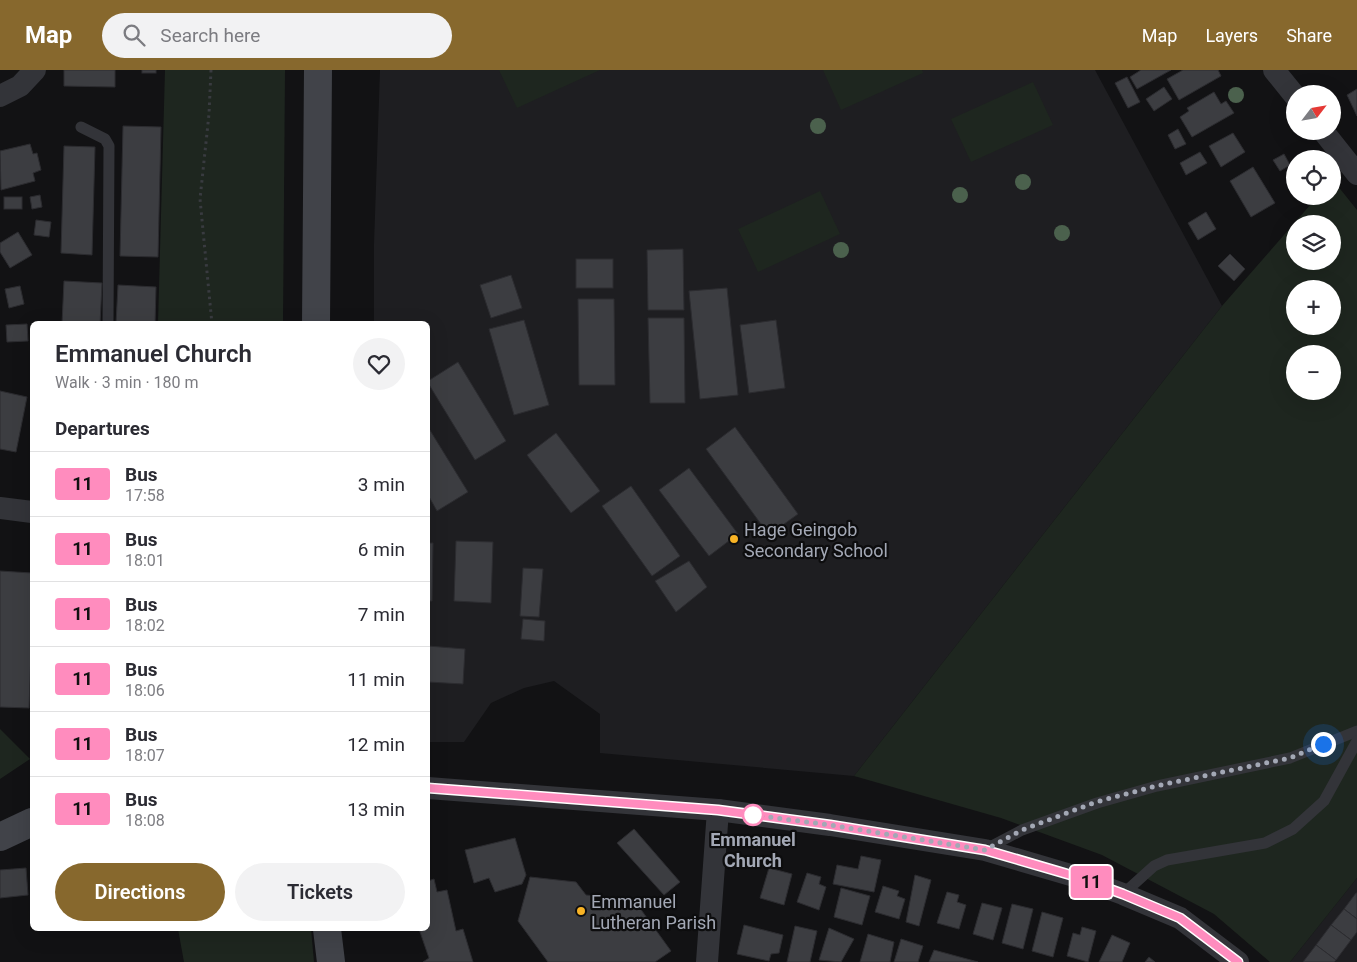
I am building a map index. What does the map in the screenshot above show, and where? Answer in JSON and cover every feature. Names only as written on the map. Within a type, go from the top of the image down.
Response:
[{"type":"main road","points":[[316,321],[318,70]]},
{"type":"main road","points":[[0,838],[30,823]]},
{"type":"main road","points":[[327,931],[331,962]]},
{"type":"street","points":[[0,96],[20,86],[34,70]]},
{"type":"street","points":[[1274,70],[1286,85]]},
{"type":"street","points":[[1330,140],[1357,174]]},
{"type":"street","points":[[0,508],[30,512]]},
{"type":"street","points":[[430,788],[718,810],[830,825],[985,850],[1074,876],[1180,918],[1238,962]]},
{"type":"street","points":[[707,962],[718,810]]},
{"type":"lane","points":[[82,127],[105,139],[109,146],[108,321]]},
{"type":"lane","points":[[985,850],[1022,830],[1096,802],[1156,786],[1290,758],[1357,731]]},
{"type":"lane","points":[[1123,894],[1154,866],[1167,860],[1265,843],[1293,829],[1324,802],[1357,741]]},
{"type":"path","points":[[211,70],[209,114],[200,199],[212,321]]},
{"type":"shaded area","points":[[165,70],[285,70],[283,321],[158,321]]},
{"type":"shaded area","name":"Hage Geingob Secondary School","points":[[380,70],[1095,70],[1222,306],[854,776],[600,753],[600,714],[554,681],[524,688],[491,703],[464,742],[430,742],[430,321],[374,321],[374,244]]},
{"type":"shaded area","points":[[499,70],[600,70],[517,108]]},
{"type":"shaded area","points":[[823,70],[922,70],[923,73],[841,110]]},
{"type":"shaded area","points":[[1033,82],[1053,125],[971,162],[951,119]]},
{"type":"shaded area","points":[[1341,190],[1357,210],[1357,878],[1290,962],[1270,962],[1214,914],[1102,855],[1001,818],[854,776],[1222,306],[1286,233],[1286,270],[1341,270],[1341,215],[1301,215],[1310,205],[1341,205]]},
{"type":"shaded area","points":[[820,191],[840,234],[758,272],[738,229]]},
{"type":"shaded area","points":[[0,729],[30,759],[0,779]]},
{"type":"shaded area","points":[[1357,878],[1357,962],[1290,962]]},
{"type":"shaded area","points":[[178,931],[311,931],[314,962],[184,962]]},
{"type":"building","points":[[64,70],[115,70],[115,87],[64,86]]},
{"type":"building","points":[[142,70],[156,70],[156,73],[142,73]]},
{"type":"building","points":[[1141,70],[1171,70],[1137,89],[1130,77]]},
{"type":"building","points":[[1183,70],[1218,70],[1221,76],[1179,100],[1167,79]]},
{"type":"building","points":[[1127,77],[1140,102],[1128,108],[1115,83]]},
{"type":"building","points":[[1164,87],[1172,99],[1154,111],[1146,99]]},
{"type":"building","points":[[1357,89],[1357,116],[1347,95]]},
{"type":"building","points":[[1214,92],[1221,104],[1226,101],[1234,113],[1192,137],[1180,117],[1189,111],[1187,108]]},
{"type":"building","points":[[123,126],[161,127],[158,257],[120,256]]},
{"type":"building","points":[[1178,129],[1186,144],[1175,149],[1168,135]]},
{"type":"building","points":[[1233,133],[1245,152],[1221,167],[1209,146]]},
{"type":"building","points":[[30,144],[33,154],[37,153],[41,170],[33,173],[35,181],[1,190],[0,151]]},
{"type":"building","points":[[64,146],[95,147],[92,255],[61,253]]},
{"type":"building","points":[[1200,152],[1207,163],[1186,175],[1180,163]]},
{"type":"building","points":[[1284,154],[1286,167],[1280,171],[1273,160]]},
{"type":"building","points":[[1253,167],[1275,203],[1251,217],[1230,181]]},
{"type":"building","points":[[40,195],[42,207],[32,209],[30,197]]},
{"type":"building","points":[[4,197],[22,197],[22,209],[4,209]]},
{"type":"building","points":[[1206,212],[1216,229],[1198,240],[1188,223]]},
{"type":"building","points":[[36,220],[51,222],[49,237],[34,235]]},
{"type":"building","points":[[18,232],[32,255],[10,268],[0,252],[0,243]]},
{"type":"building","points":[[683,249],[684,310],[648,310],[647,250]]},
{"type":"building","points":[[1230,254],[1245,269],[1234,281],[1218,266]]},
{"type":"building","points":[[576,259],[613,259],[613,288],[576,288]]},
{"type":"building","points":[[511,275],[522,308],[491,318],[480,285]]},
{"type":"building","points":[[64,281],[102,283],[100,321],[62,321]]},
{"type":"building","points":[[118,285],[156,287],[155,321],[116,321]]},
{"type":"building","points":[[20,286],[24,304],[9,308],[5,289]]},
{"type":"building","points":[[727,288],[738,395],[700,399],[689,291]]},
{"type":"building","points":[[578,299],[614,299],[615,385],[579,385]]},
{"type":"building","points":[[648,318],[684,318],[685,403],[650,403]]},
{"type":"building","points":[[524,320],[549,405],[514,415],[489,329]]},
{"type":"building","points":[[776,320],[785,388],[749,393],[740,325]]},
{"type":"building","points":[[27,324],[28,341],[7,342],[6,325]]},
{"type":"building","points":[[458,362],[506,441],[475,460],[430,386],[430,380]]},
{"type":"building","points":[[0,391],[27,397],[16,452],[0,449]]},
{"type":"building","points":[[735,427],[798,514],[769,535],[706,449]]},
{"type":"building","points":[[430,430],[468,492],[437,511],[430,499]]},
{"type":"building","points":[[556,433],[600,491],[571,513],[527,455]]},
{"type":"building","points":[[689,468],[738,534],[709,556],[659,490]]},
{"type":"building","points":[[631,486],[680,556],[652,576],[602,506]]},
{"type":"building","points":[[456,541],[493,542],[491,603],[454,601]]},
{"type":"building","points":[[430,543],[433,543],[432,601],[430,601]]},
{"type":"building","points":[[689,561],[707,587],[676,612],[655,581]]},
{"type":"building","points":[[523,568],[543,569],[539,617],[520,616]]},
{"type":"building","points":[[0,571],[30,573],[29,708],[0,707]]},
{"type":"building","points":[[523,619],[545,621],[544,641],[521,639]]},
{"type":"building","points":[[430,646],[465,649],[463,684],[430,682]]},
{"type":"building","points":[[634,829],[680,882],[664,895],[617,843]]},
{"type":"building","points":[[515,838],[526,875],[522,884],[495,892],[489,878],[474,883],[465,850]]},
{"type":"building","points":[[861,856],[881,860],[874,892],[833,884],[837,865],[858,869]]},
{"type":"building","points":[[26,868],[28,895],[0,898],[0,870]]},
{"type":"building","points":[[769,868],[792,874],[784,905],[760,898]]},
{"type":"building","points":[[807,873],[821,877],[819,884],[826,887],[819,910],[797,902]]},
{"type":"building","points":[[915,875],[931,880],[919,926],[906,922]]},
{"type":"building","name":"Emmanuel Lutheran Parish","points":[[530,877],[576,882],[586,895],[634,900],[671,951],[655,962],[548,962],[518,921]]},
{"type":"building","points":[[434,879],[437,892],[447,890],[456,931],[463,929],[473,962],[423,962],[429,958],[420,931],[430,931],[430,880]]},
{"type":"building","points":[[883,886],[899,891],[897,896],[905,899],[899,919],[875,912]]},
{"type":"building","points":[[841,888],[870,896],[862,925],[834,917]]},
{"type":"building","points":[[947,892],[959,895],[957,902],[966,905],[959,929],[937,923]]},
{"type":"building","points":[[1357,893],[1357,919],[1344,909]]},
{"type":"building","points":[[982,903],[1002,908],[993,940],[973,934]]},
{"type":"building","points":[[1012,904],[1033,909],[1023,949],[1002,943]]},
{"type":"building","points":[[1344,909],[1357,919],[1357,932],[1351,940],[1331,925]]},
{"type":"building","points":[[1042,912],[1063,918],[1053,957],[1032,951]]},
{"type":"building","points":[[744,925],[783,935],[779,953],[771,954],[769,961],[737,954]]},
{"type":"building","points":[[1331,925],[1351,940],[1336,960],[1316,945]]},
{"type":"building","points":[[795,926],[817,931],[810,962],[787,962]]},
{"type":"building","points":[[1082,927],[1096,931],[1088,962],[1067,956],[1073,933],[1080,935]]},
{"type":"building","points":[[829,928],[854,939],[841,962],[819,960]]},
{"type":"building","points":[[868,934],[894,942],[890,962],[860,962]]},
{"type":"building","points":[[1112,935],[1130,943],[1122,962],[1099,962]]},
{"type":"building","points":[[901,939],[923,946],[918,962],[894,962]]},
{"type":"building","points":[[1316,945],[1336,960],[1334,962],[1303,962]]},
{"type":"building","points":[[934,950],[978,962],[929,962]]},
{"type":"building","points":[[1149,957],[1155,962],[1145,962]]},
{"type":"bus line","name":"11","points":[[430,788],[718,810],[830,825],[985,850],[1074,876],[1180,918],[1238,962]]},
{"type":"place","name":"Hage Geingob Secondary School","points":[[734,539]]},
{"type":"place","name":"Emmanuel Church","points":[[753,815]]},
{"type":"place","name":"Emmanuel Lutheran Parish","points":[[581,911]]},
{"type":"route","points":[[753,815],[830,825],[985,850],[1022,830],[1096,802],[1156,786],[1290,758],[1323,744]]}]
